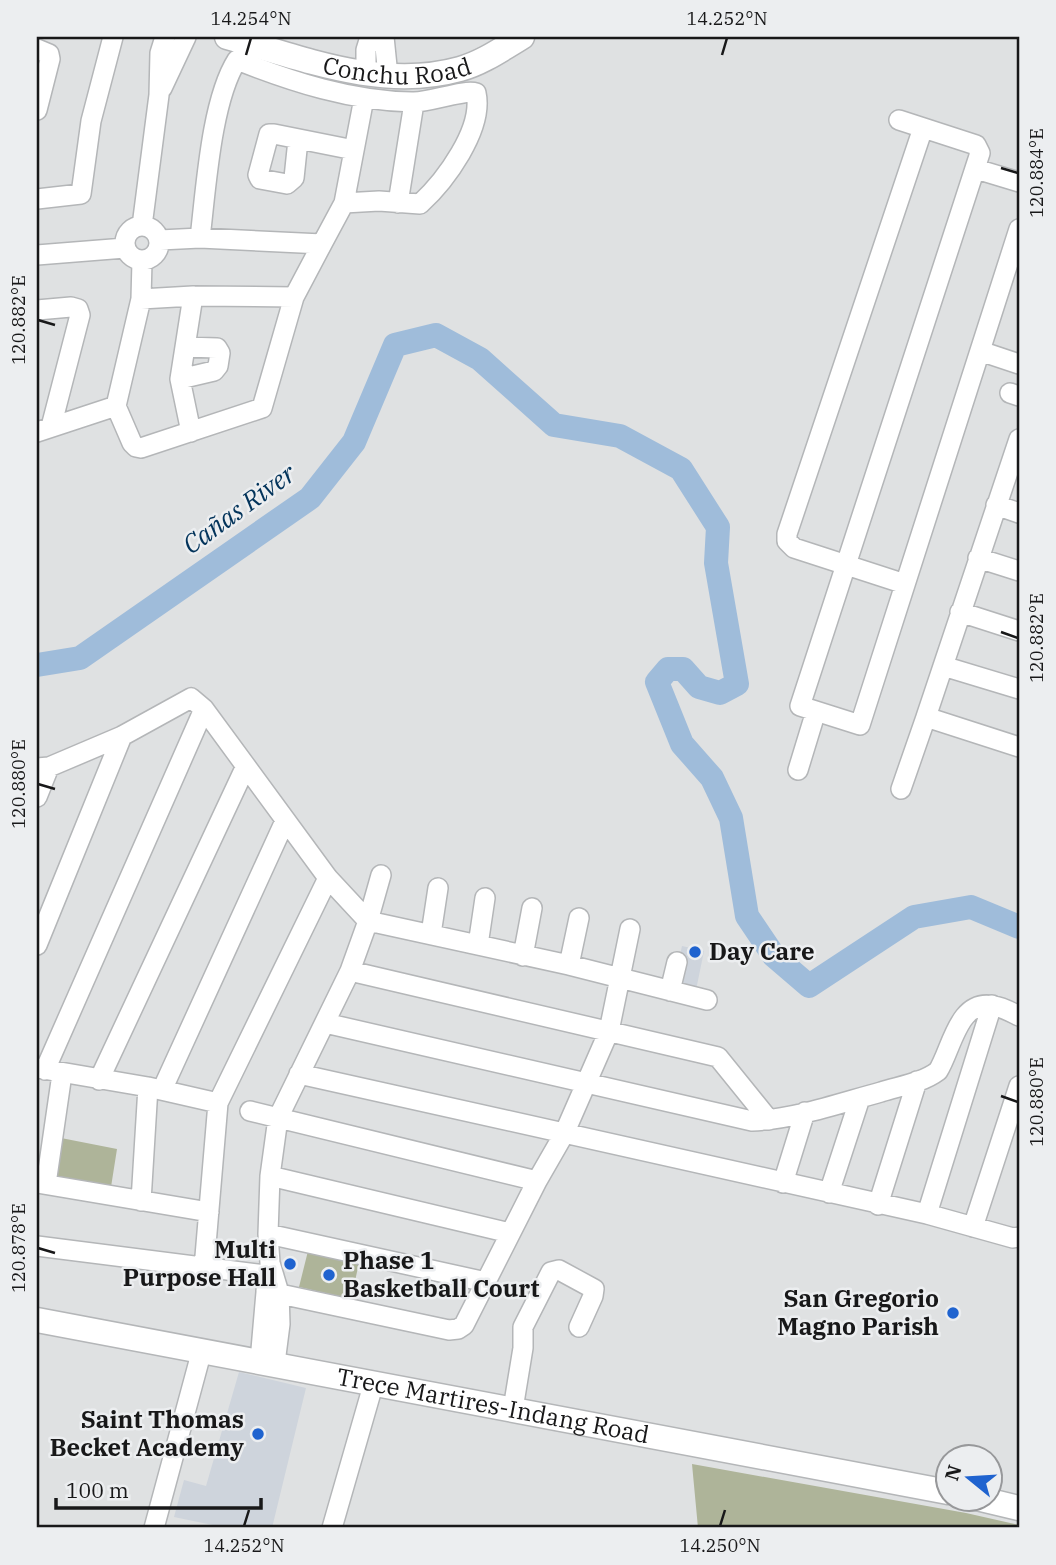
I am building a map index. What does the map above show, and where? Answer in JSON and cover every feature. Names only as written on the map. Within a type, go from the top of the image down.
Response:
[{"type":"main road","name":"Conchu Road","points":[[227,37],[342,70],[373,83],[461,69],[491,57],[522,37]]},
{"type":"main road","name":"Trece Martires-Indang Road","points":[[37,1320],[934,1490]]},
{"type":"street","points":[[37,199],[81,194],[91,121],[113,37]]},
{"type":"street","points":[[142,226],[159,95],[160,53],[165,37]]},
{"type":"street","points":[[159,95],[186,37]]},
{"type":"street","points":[[370,37],[366,50],[373,83]]},
{"type":"street","points":[[142,261],[141,299],[117,406],[132,443],[141,448],[262,408],[294,297],[344,203],[354,150],[384,37]]},
{"type":"street","points":[[37,49],[49,54],[50,59],[37,107]]},
{"type":"street","points":[[200,238],[212,142],[226,83],[237,61],[307,85],[373,83],[414,103],[470,91],[476,93],[473,128],[453,164],[420,204],[379,201],[344,203]]},
{"type":"street","points":[[398,203],[414,103]]},
{"type":"street","points":[[899,120],[976,145],[980,153],[800,706],[860,724],[1019,229]]},
{"type":"street","points":[[905,584],[789,546],[787,534],[923,128]]},
{"type":"street","points":[[298,140],[354,150]]},
{"type":"street","points":[[976,169],[1019,183]]},
{"type":"street","points":[[142,226],[153,230],[160,240],[157,253],[142,261],[131,257],[125,248],[130,231],[142,226]]},
{"type":"street","points":[[160,240],[200,238],[322,244]]},
{"type":"street","points":[[37,255],[125,248]]},
{"type":"street","points":[[141,299],[193,296],[294,297]]},
{"type":"street","points":[[191,432],[180,379],[193,296]]},
{"type":"street","points":[[37,310],[71,307],[78,309],[80,315],[44,430]]},
{"type":"street","points":[[180,379],[214,371],[218,366],[220,353],[217,348],[185,347]]},
{"type":"street","points":[[980,351],[1019,364]]},
{"type":"street","points":[[44,430],[117,406]]},
{"type":"street","points":[[901,789],[996,505],[1017,451]]},
{"type":"street","points":[[996,505],[1019,513]]},
{"type":"street","points":[[978,558],[1019,571]]},
{"type":"street","points":[[960,612],[1019,631]]},
{"type":"street","points":[[943,666],[1019,689]]},
{"type":"street","points":[[37,797],[43,767],[122,737],[191,698],[204,709],[328,878],[368,921],[569,965],[707,1000]]},
{"type":"street","points":[[204,709],[48,1071],[41,1184],[209,1212]]},
{"type":"street","points":[[798,770],[816,711]]},
{"type":"street","points":[[926,717],[1019,747]]},
{"type":"street","points":[[37,945],[122,737]]},
{"type":"street","points":[[99,1080],[246,768]]},
{"type":"street","points":[[141,1201],[155,1088],[285,821]]},
{"type":"street","points":[[268,1362],[280,1324],[271,1280],[268,1234],[270,1176],[278,1118],[350,971],[381,875]]},
{"type":"street","points":[[204,1268],[218,1103],[328,878]]},
{"type":"street","points":[[431,934],[438,888]]},
{"type":"street","points":[[478,945],[485,898]]},
{"type":"street","points":[[523,956],[532,908]]},
{"type":"street","points":[[569,965],[579,918]]},
{"type":"street","points":[[37,1246],[204,1268],[271,1280],[449,1330],[458,1329],[464,1325],[537,1181],[564,1135],[587,1083],[609,1031],[630,929]]},
{"type":"street","points":[[670,991],[677,962]]},
{"type":"street","points":[[350,971],[718,1057],[769,1120]]},
{"type":"street","points":[[325,1023],[752,1121],[769,1120],[860,1098],[917,1081],[938,1071],[961,1020],[975,1008],[992,1005],[1019,1016]]},
{"type":"street","points":[[927,1214],[992,1005]]},
{"type":"street","points":[[48,1071],[155,1088],[218,1103]]},
{"type":"street","points":[[299,1074],[927,1214],[1013,1238],[1019,1237]]},
{"type":"street","points":[[878,1205],[917,1081]]},
{"type":"street","points":[[973,1227],[1019,1086]]},
{"type":"street","points":[[829,1193],[860,1098]]},
{"type":"street","points":[[250,1111],[537,1181]]},
{"type":"street","points":[[783,1183],[804,1112]]},
{"type":"street","points":[[270,1176],[510,1233]]},
{"type":"street","points":[[268,1234],[486,1282]]},
{"type":"street","points":[[513,1409],[523,1348],[523,1327],[551,1272],[555,1270],[594,1289],[579,1327]]},
{"type":"street","points":[[154,1528],[202,1350]]},
{"type":"street","points":[[332,1528],[374,1382]]},
{"type":"shaded area","points":[[682,946],[704,951],[695,995],[672,989]]},
{"type":"shaded area","name":"Saint Thomas Becket Academy","points":[[239,1372],[306,1388],[272,1528],[227,1528],[174,1517],[184,1480],[206,1486]]},
{"type":"green space","points":[[61,1138],[117,1149],[111,1187],[54,1177]]},
{"type":"green space","name":"Phase 1 Basketball Court","points":[[308,1251],[359,1263],[351,1299],[299,1287]]},
{"type":"green space","points":[[692,1464],[934,1507],[934,1512],[960,1512],[1019,1525],[1019,1528],[698,1528]]},
{"type":"waterway","name":"Cañas River","points":[[37,665],[80,658],[310,498],[354,442],[395,345],[436,335],[480,359],[554,425],[620,436],[681,469],[718,527],[716,563],[737,684],[720,693],[699,687],[683,669],[668,669],[657,682],[682,744],[712,778],[731,818],[747,916],[774,956],[809,986],[914,917],[971,907],[1019,927]]},
{"type":"place","name":"Day Care","points":[[695,952]]},
{"type":"place","name":"Multi Purpose Hall","points":[[290,1264]]},
{"type":"place","name":"Phase 1 Basketball Court","points":[[329,1275]]},
{"type":"place","name":"San Gregorio Magno Parish","points":[[953,1313]]},
{"type":"place","name":"Saint Thomas Becket Academy","points":[[258,1434]]}]
